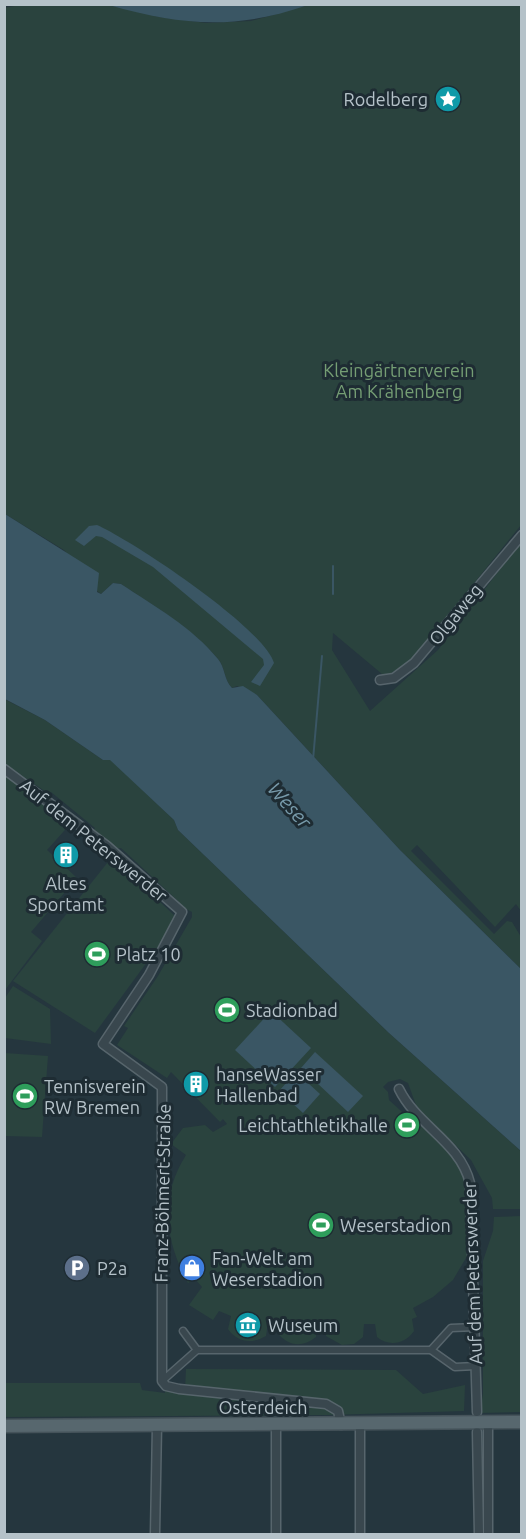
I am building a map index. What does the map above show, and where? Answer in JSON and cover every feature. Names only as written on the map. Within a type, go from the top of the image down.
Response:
[{"type":"main road","name":"Osterdeich","points":[[4,1426],[522,1422]]},
{"type":"street","name":"Olgaweg","points":[[380,680],[393,678],[414,663],[522,535]]},
{"type":"street","name":"Auf dem Peterswerder","points":[[4,769],[107,846],[182,912]]},
{"type":"street","name":"Franz-Böhmert-Straße","points":[[162,1381],[162,1087],[104,1044],[149,975],[182,912]]},
{"type":"street","name":"Auf dem Peterswerder","points":[[399,1089],[408,1106],[458,1154],[468,1172],[472,1213],[477,1412]]},
{"type":"street","points":[[431,1350],[451,1328],[476,1327]]},
{"type":"street","points":[[183,1331],[197,1350]]},
{"type":"street","points":[[341,1425],[338,1411],[326,1404],[179,1389],[166,1386],[162,1381],[197,1350],[431,1350],[455,1367],[476,1366]]},
{"type":"street","points":[[488,1423],[488,1534]]},
{"type":"street","points":[[276,1424],[276,1534]]},
{"type":"street","points":[[360,1424],[360,1534]]},
{"type":"street","points":[[154,1534],[156,1426]]},
{"type":"street","points":[[477,1432],[479,1534]]},
{"type":"green space","name":"Kleingärtnerverein Am Krähenberg","points":[[25,4],[109,5],[160,17],[206,23],[251,21],[308,5],[521,5],[521,525],[412,660],[388,675],[382,674],[333,633],[332,650],[370,711],[438,650],[521,542],[521,911],[516,904],[495,927],[417,845],[411,851],[494,934],[507,921],[512,922],[521,937],[521,969],[400,850],[257,695],[237,686],[232,688],[220,662],[197,637],[121,584],[113,583],[101,594],[64,550],[5,514],[4,8]]},
{"type":"green space","points":[[4,699],[45,720],[103,760],[110,759],[174,820],[178,830],[389,1033],[521,1151],[521,1209],[493,1209],[492,1198],[471,1160],[417,1108],[408,1083],[400,1079],[388,1082],[383,1087],[388,1092],[389,1100],[412,1121],[435,1133],[465,1169],[470,1251],[453,1280],[433,1297],[413,1308],[417,1317],[412,1319],[414,1331],[406,1339],[397,1343],[387,1342],[377,1337],[375,1324],[364,1324],[363,1337],[354,1344],[342,1345],[326,1336],[326,1323],[316,1323],[316,1337],[306,1343],[293,1344],[279,1335],[279,1323],[268,1323],[266,1336],[246,1341],[236,1337],[228,1329],[231,1316],[219,1311],[213,1320],[189,1305],[202,1287],[195,1279],[188,1283],[174,1251],[170,1235],[168,1219],[172,1187],[177,1171],[186,1155],[171,1144],[183,1128],[205,1125],[213,1132],[227,1124],[223,1119],[220,1122],[171,1072],[167,1078],[117,1045],[128,1028],[124,1026],[158,976],[192,917],[192,912],[177,904],[178,901],[121,848],[115,849],[94,830],[95,828],[51,792],[49,794],[5,764]]},
{"type":"green space","points":[[5,773],[72,822],[47,850],[77,878],[31,932],[42,941],[5,990]]},
{"type":"green space","name":"Platz 10","points":[[112,857],[175,916],[161,943],[95,1033],[13,981]]},
{"type":"green space","points":[[13,986],[50,1009],[51,1044],[5,1038],[5,998]]},
{"type":"green space","name":"Tennisverein RW Bremen","points":[[5,1053],[48,1056],[42,1137],[5,1136]]},
{"type":"green space","points":[[521,1216],[521,1412],[480,1413],[483,1393],[483,1261],[493,1231],[494,1217]]},
{"type":"green space","points":[[186,1369],[396,1370],[423,1394],[465,1385],[464,1411],[327,1415],[5,1417],[5,1383],[140,1383],[142,1390],[165,1393],[165,1385],[185,1389]]},
{"type":"water","points":[[308,4],[282,13],[233,22],[185,21],[109,5]]},
{"type":"water","name":"Weser","points":[[5,514],[99,573],[97,592],[101,594],[113,583],[121,584],[197,637],[220,662],[232,688],[243,686],[257,695],[400,850],[521,969],[521,1151],[389,1033],[178,830],[174,820],[110,760],[103,760],[45,720],[5,699]]},
{"type":"water","points":[[97,525],[166,566],[223,608],[247,629],[265,648],[274,663],[260,686],[251,682],[264,665],[263,659],[153,567],[102,537],[96,536],[84,546],[75,540],[89,526]]},
{"type":"water","points":[[271,1011],[311,1048],[275,1087],[235,1050]]},
{"type":"water","points":[[315,1052],[363,1096],[348,1112],[301,1068]]},
{"type":"water","points":[[296,1072],[320,1094],[303,1113],[279,1091]]},
{"type":"waterway","points":[[333,566],[333,594]]},
{"type":"waterway","points":[[313,760],[322,656]]},
{"type":"place","name":"Rodelberg","points":[[448,99]]},
{"type":"place","name":"Altes Sportamt","points":[[66,855]]},
{"type":"place","name":"Platz 10","points":[[97,954]]},
{"type":"place","name":"Stadionbad","points":[[227,1010]]},
{"type":"place","name":"hanseWasser Hallenbad","points":[[196,1084]]},
{"type":"place","name":"Tennisverein RW Bremen","points":[[25,1096]]},
{"type":"place","name":"Leichtathletikhalle","points":[[407,1125]]},
{"type":"place","name":"Weserstadion","points":[[321,1225]]},
{"type":"place","name":"P2a","points":[[77,1268]]},
{"type":"place","name":"Fan-Welt am Weserstadion","points":[[192,1268]]},
{"type":"place","name":"Wuseum","points":[[248,1325]]}]
